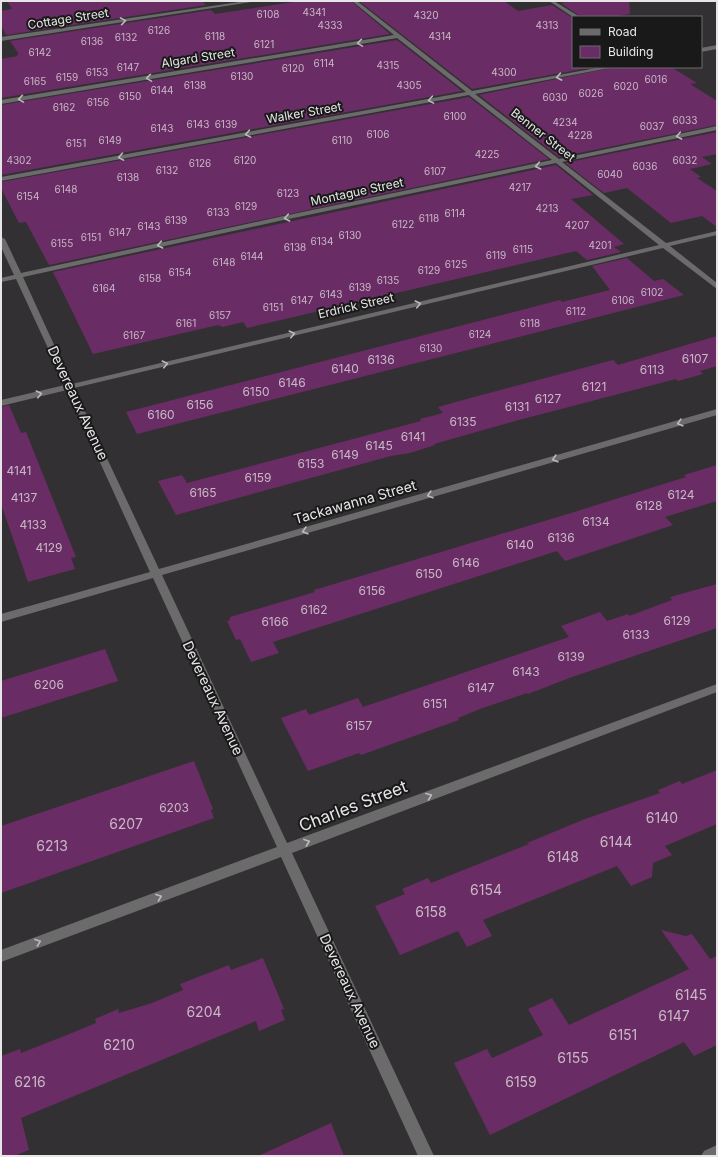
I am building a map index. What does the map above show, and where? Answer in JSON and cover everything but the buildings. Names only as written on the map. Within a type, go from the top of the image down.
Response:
[{"type":"street","name":"Cottage Street","points":[[1,39],[256,1]]},
{"type":"street","name":"Benner Street","points":[[354,1],[717,287]]},
{"type":"street","points":[[551,1],[575,16]]},
{"type":"street","name":"Algard Street","points":[[1,102],[399,36]]},
{"type":"street","points":[[702,50],[717,48]]},
{"type":"street","name":"Walker Street","points":[[1,179],[606,68]]},
{"type":"street","name":"Montague Street","points":[[1,280],[279,219],[717,128]]},
{"type":"street","name":"Erdrick Street","points":[[1,403],[664,245],[717,234]]},
{"type":"street","name":"Devereaux Avenue","points":[[1,239],[426,1156]]},
{"type":"street","name":"Tackawanna Street","points":[[1,618],[717,412]]},
{"type":"street","name":"Charles Street","points":[[1,956],[717,688]]},
{"type":"street","points":[[709,1156],[717,1152]]}]
